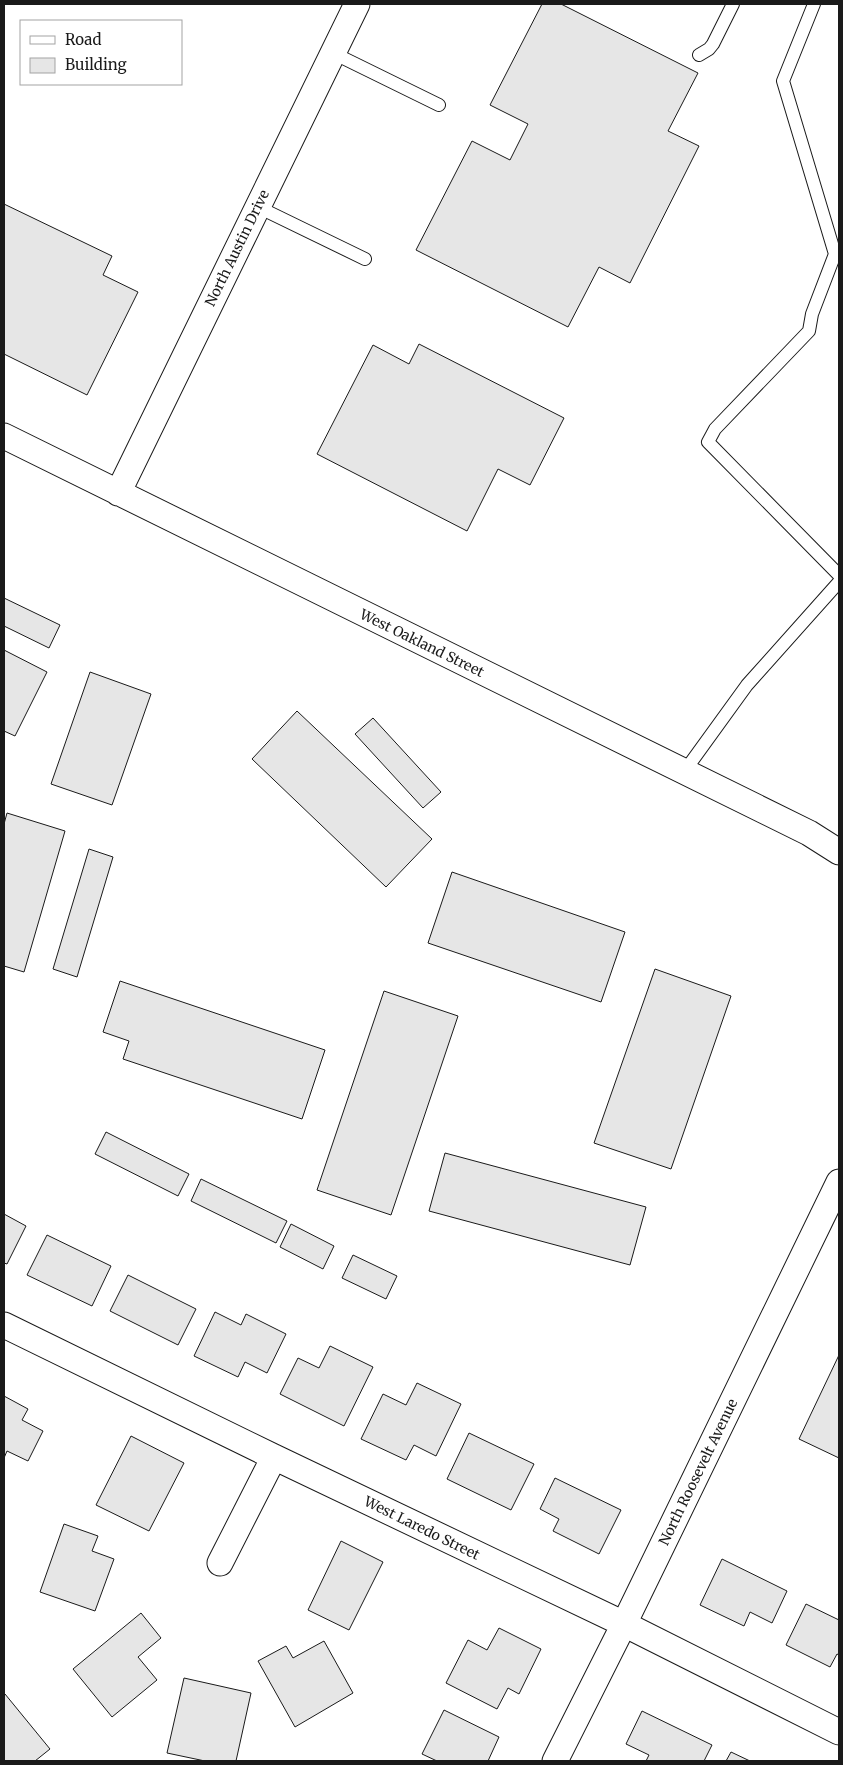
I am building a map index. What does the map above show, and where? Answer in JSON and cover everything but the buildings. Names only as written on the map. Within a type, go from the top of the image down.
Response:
[{"type":"street","name":"North Austin Drive","points":[[118,492],[357,4]]},
{"type":"street","name":"West Oakland Street","points":[[4,436],[809,833],[839,852]]},
{"type":"street","name":"North Roosevelt Avenue","points":[[555,1761],[624,1624],[839,1182]]},
{"type":"street","name":"West Laredo Street","points":[[4,1325],[274,1457],[624,1624],[839,1732]]},
{"type":"street","points":[[220,1563],[274,1457]]},
{"type":"lane","points":[[699,54],[714,44],[733,4]]},
{"type":"lane","points":[[814,4],[783,81],[835,254],[812,314],[809,331],[715,429],[708,442],[839,574]]},
{"type":"lane","points":[[333,53],[440,105]]},
{"type":"lane","points":[[258,207],[365,259]]},
{"type":"lane","points":[[684,772],[747,685],[839,582]]}]
